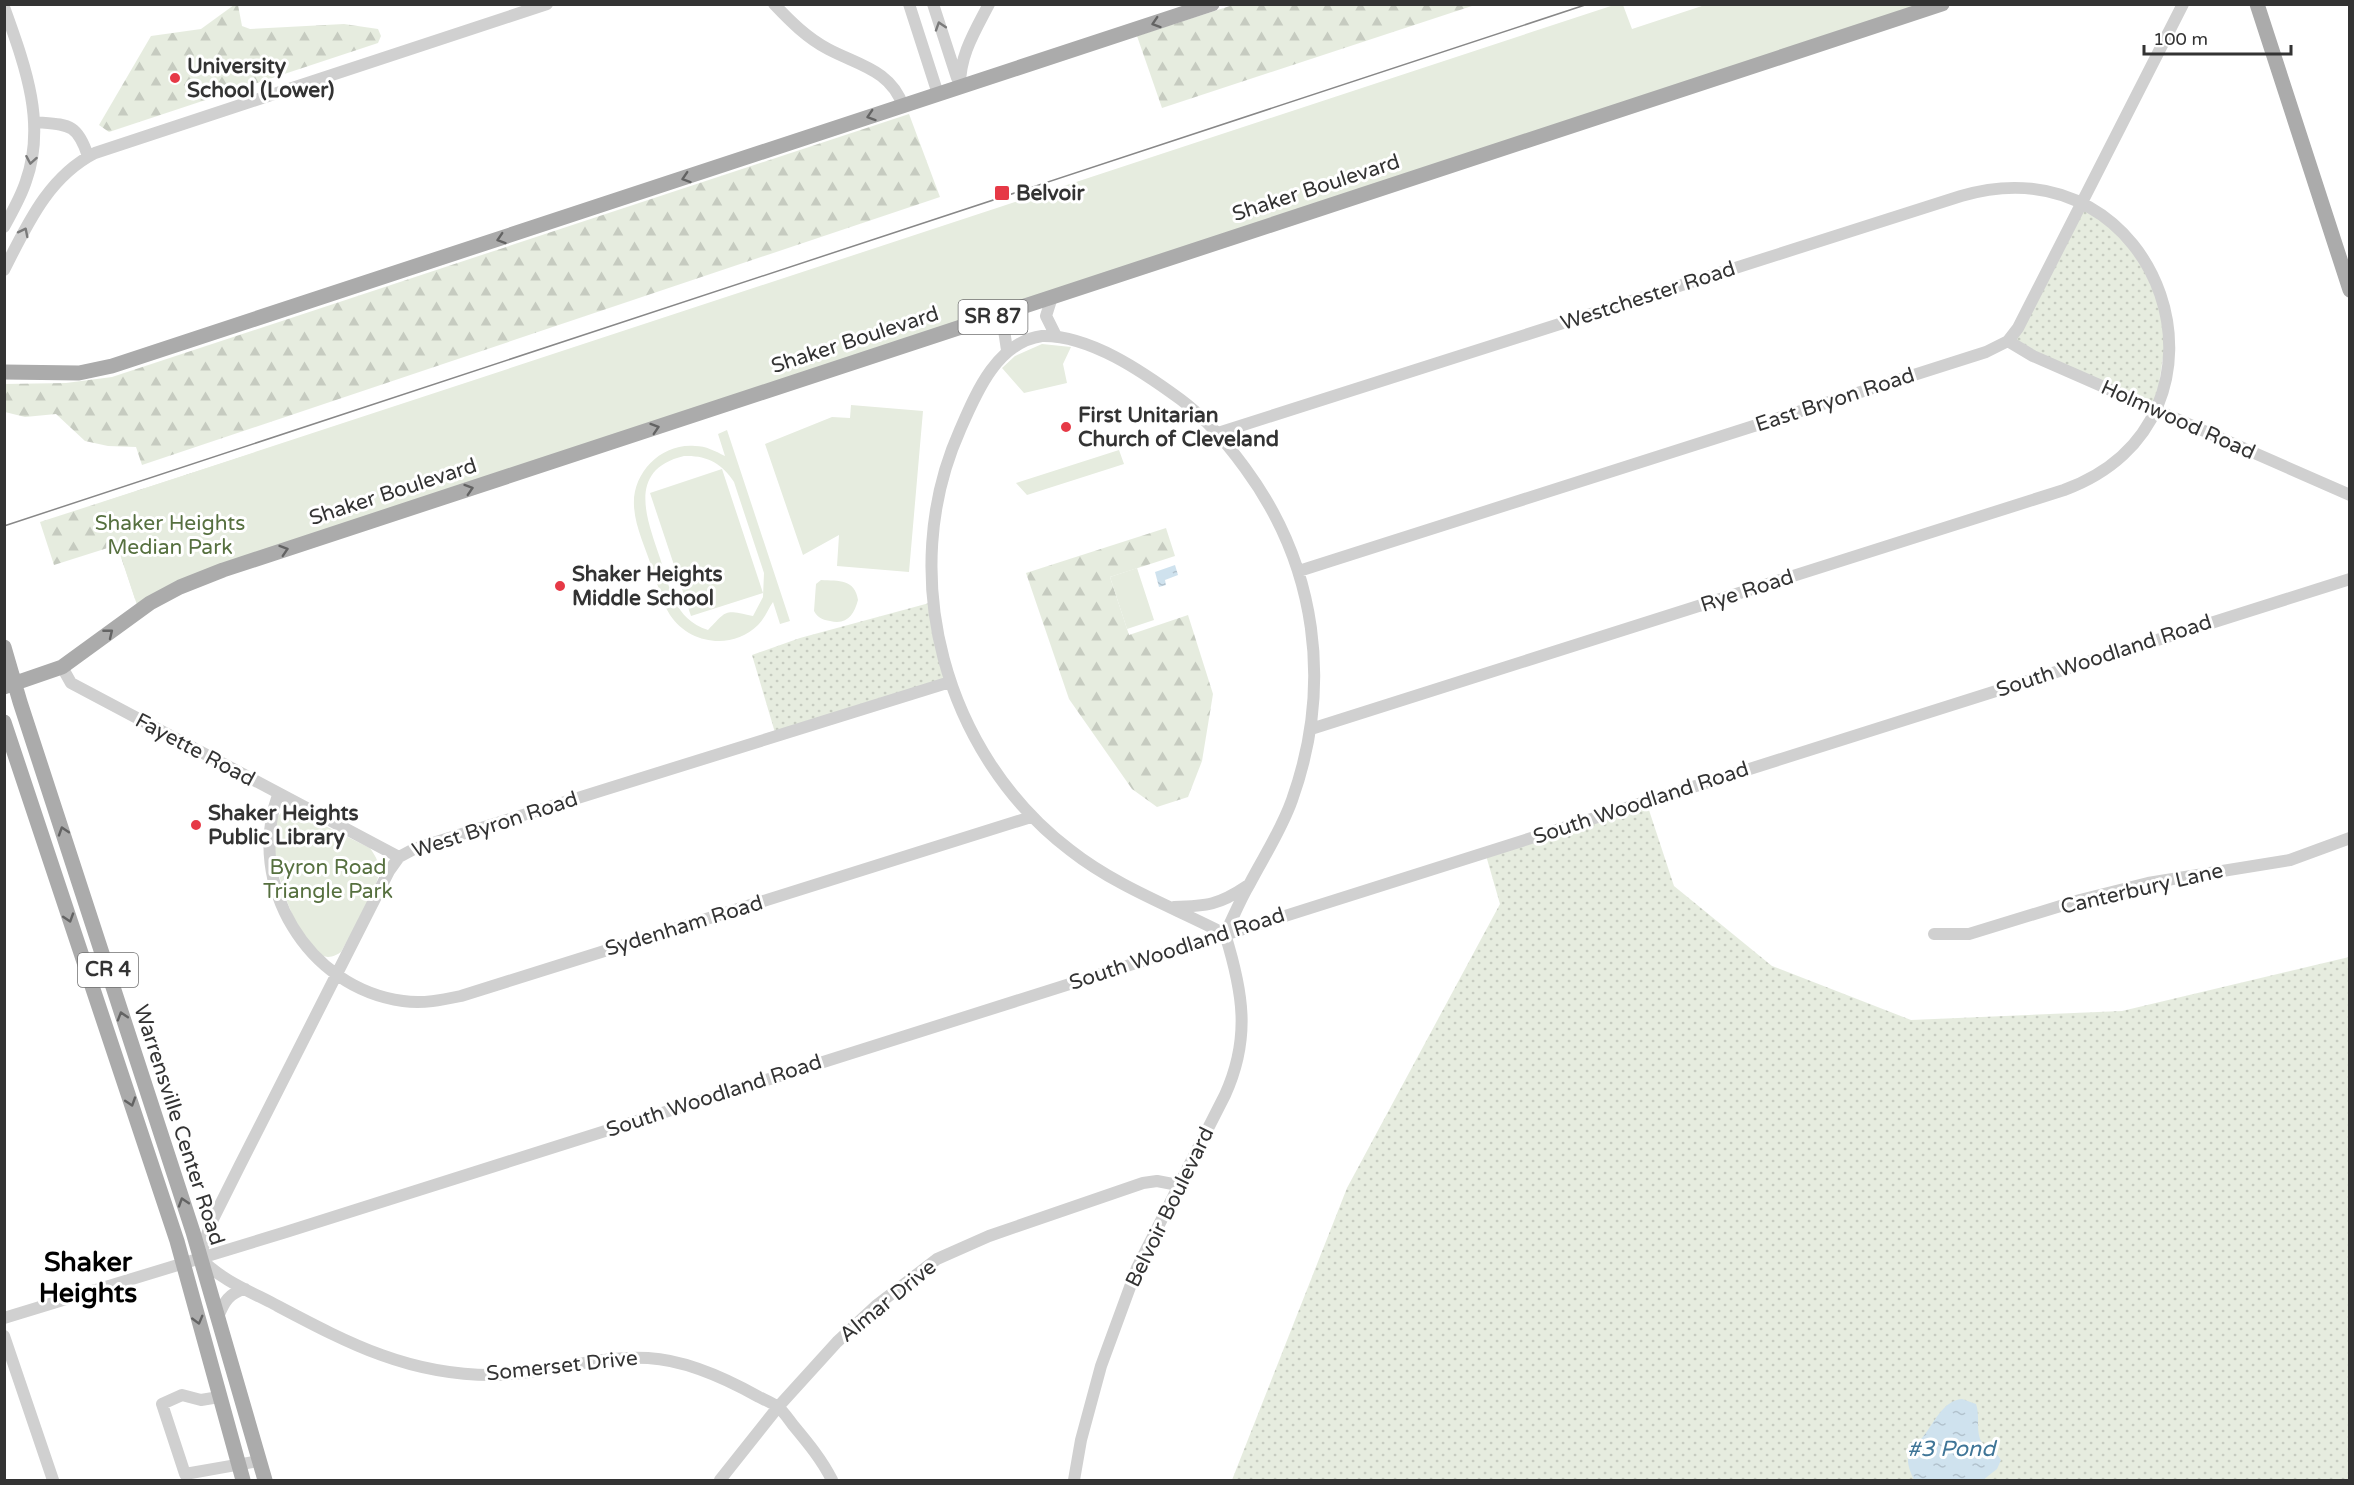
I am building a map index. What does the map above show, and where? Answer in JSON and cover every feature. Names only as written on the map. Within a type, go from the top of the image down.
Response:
[{"type":"main road","points":[[4,372],[68,374],[112,366],[1212,4]]},
{"type":"main road","name":"Shaker Boulevard","points":[[10,685],[62,668],[150,603],[180,587],[216,573],[1942,4]]},
{"type":"main road","points":[[2257,4],[2349,290]]},
{"type":"main road","name":"Warrensville Center Road","points":[[4,647],[10,685],[200,1258],[265,1480]]},
{"type":"main road","name":"Warrensville Center Road","points":[[4,722],[183,1263],[240,1473]]},
{"type":"street","points":[[4,270],[46,194],[88,156],[548,4]]},
{"type":"street","points":[[774,4],[813,39],[888,80],[897,90],[903,106]]},
{"type":"street","points":[[909,4],[938,94]]},
{"type":"street","points":[[933,4],[960,88]]},
{"type":"street","points":[[960,88],[963,56],[988,4]]},
{"type":"street","points":[[2008,341],[2018,328],[2182,4]]},
{"type":"street","points":[[4,7],[24,62],[35,122],[27,180],[4,227]]},
{"type":"street","points":[[925,52],[931,57],[938,58],[946,46]]},
{"type":"street","points":[[35,122],[62,124],[73,129],[80,136],[88,156]]},
{"type":"street","name":"Westchester Road","points":[[1218,433],[1973,193],[2010,189],[2038,190],[2081,204],[2104,216],[2122,232],[2149,267],[2159,288],[2166,313],[2170,347],[2165,381],[2155,410]]},
{"type":"street","points":[[1052,297],[1046,316],[1056,336]]},
{"type":"street","points":[[990,318],[1004,330],[1008,350]]},
{"type":"street","points":[[1056,336],[1100,350],[1141,372],[1190,406],[1218,433],[1264,495],[1287,538],[1299,572],[1309,614],[1314,655],[1311,729],[1299,780],[1283,824],[1249,884],[1225,934],[1112,880],[1069,850],[1031,816],[1006,788],[986,758],[962,713],[950,682],[939,641],[933,603],[932,561],[935,519],[943,479],[956,439],[982,384],[1008,350],[1031,338],[1056,336]]},
{"type":"street","name":"Holmwood Road","points":[[2008,341],[2033,356],[2349,495]]},
{"type":"street","name":"East Bryon Road","points":[[1299,572],[1986,352],[2008,341]]},
{"type":"street","name":"Rye Road","points":[[1311,729],[2075,486],[2098,474],[2120,457],[2137,438],[2155,410]]},
{"type":"street","name":"South Woodland Road","points":[[4,1318],[2349,579]]},
{"type":"street","name":"Fayette Road","points":[[62,668],[71,683],[278,795],[399,857]]},
{"type":"street","name":"West Byron Road","points":[[200,1258],[213,1219],[389,870],[399,857],[414,849],[950,682]]},
{"type":"street","name":"Sydenham Road","points":[[278,795],[271,819],[270,862],[285,914],[297,936],[337,975],[365,991],[391,999],[418,1002],[445,1000],[1031,816]]},
{"type":"street","name":"Canterbury Lane","points":[[1934,934],[1969,934],[2080,900],[2146,883],[2290,860],[2349,838]]},
{"type":"street","points":[[1172,907],[1209,906],[1232,896],[1249,884]]},
{"type":"street","name":"Belvoir Boulevard","points":[[1074,1480],[1081,1440],[1101,1366],[1137,1268],[1225,1095],[1240,1052],[1241,992],[1225,934]]},
{"type":"street","name":"Almar Drive","points":[[720,1480],[778,1407],[837,1342],[869,1312],[937,1259],[988,1236],[1143,1183],[1157,1181],[1178,1185]]},
{"type":"street","name":"Somerset Drive","points":[[200,1258],[210,1268],[245,1289],[367,1351],[409,1365],[449,1373],[495,1375],[539,1372],[580,1364],[649,1358],[692,1367],[735,1384],[778,1407],[821,1459],[832,1480]]},
{"type":"street","points":[[218,1317],[226,1299],[232,1293],[245,1289]]},
{"type":"street","points":[[4,1336],[53,1480]]},
{"type":"street","points":[[219,1397],[201,1400],[182,1395],[162,1404],[185,1474],[240,1473],[259,1461]]},
{"type":"green space","points":[[234,5],[238,5],[242,26],[250,29],[344,24],[378,29],[381,36],[378,43],[109,132],[99,125],[151,36],[201,29]]},
{"type":"green space","points":[[1233,5],[1475,5],[1162,108],[1137,36]]},
{"type":"green space","name":"Shaker Heights Median Park","points":[[1614,5],[1623,5],[1632,29],[1705,5],[1941,5],[237,565],[139,611],[103,502]]},
{"type":"green space","points":[[909,114],[940,197],[142,465],[136,447],[108,446],[85,441],[56,414],[25,417],[5,412],[5,384],[66,383],[112,377]]},
{"type":"green space","points":[[2081,203],[2134,246],[2168,325],[2155,410],[2023,352],[2013,335]]},
{"type":"green space","points":[[1042,344],[1071,347],[1063,364],[1067,383],[1024,393],[1002,368],[1015,356]]},
{"type":"green space","points":[[851,405],[923,411],[909,572],[837,566],[839,535],[803,555],[765,444],[832,417],[850,418]]},
{"type":"green space","points":[[727,430],[790,621],[780,624],[773,602],[763,619],[748,633],[724,641],[712,641],[689,633],[678,625],[667,610],[641,538],[634,506],[638,482],[651,462],[671,449],[683,446],[703,447],[725,456],[718,434]],"holes":[[[684,456],[699,457],[719,465],[734,482],[764,573],[763,597],[753,616],[727,613],[708,630],[688,618],[675,601],[650,528],[645,498],[647,484],[654,472],[666,463]]]},
{"type":"green space","points":[[269,448],[135,599],[117,545],[54,565],[40,522]]},
{"type":"green space","points":[[1119,450],[1124,464],[1027,495],[1016,483]]},
{"type":"green space","points":[[722,469],[763,593],[691,616],[650,493]]},
{"type":"green space","points":[[1166,528],[1175,556],[1110,577],[1129,635],[1188,615],[1213,694],[1202,761],[1188,797],[1157,807],[1132,789],[1069,699],[1026,573]]},
{"type":"green space","points":[[1137,568],[1154,620],[1127,629],[1110,577]]},
{"type":"green space","points":[[821,580],[845,582],[853,588],[858,600],[849,618],[841,622],[825,620],[814,611],[816,584]]},
{"type":"green space","points":[[933,602],[950,682],[776,736],[752,655],[800,638]]},
{"type":"green space","points":[[1646,801],[1674,886],[1772,966],[1911,1020],[2122,1011],[2349,957],[2349,1480],[1232,1480],[1347,1188],[1500,904],[1485,852]]},
{"type":"green space","name":"Byron Road Triangle Park","points":[[291,809],[370,848],[378,863],[378,877],[364,911],[341,952],[332,957],[316,950],[303,935],[283,890],[274,842],[275,823],[282,812]]},
{"type":"water","points":[[1175,565],[1178,575],[1165,580],[1166,585],[1159,587],[1155,572]]},
{"type":"water","name":"#3 Pond","points":[[1962,1399],[1976,1404],[1980,1439],[2001,1460],[1997,1469],[1983,1480],[1914,1480],[1908,1464],[1910,1451],[1944,1408],[1955,1400]]},
{"type":"tram line","points":[[4,526],[1588,4]]},
{"type":"place","name":"University School (Lower)","points":[[175,78]]},
{"type":"place","name":"Belvoir","points":[[1002,193]]},
{"type":"place","name":"First Unitarian Church of Cleveland","points":[[1066,427]]},
{"type":"place","name":"Shaker Heights Middle School","points":[[560,586]]},
{"type":"place","name":"Shaker Heights Public Library","points":[[196,825]]},
{"type":"district","name":"Shaker Heights","points":[[88,1278]]}]
